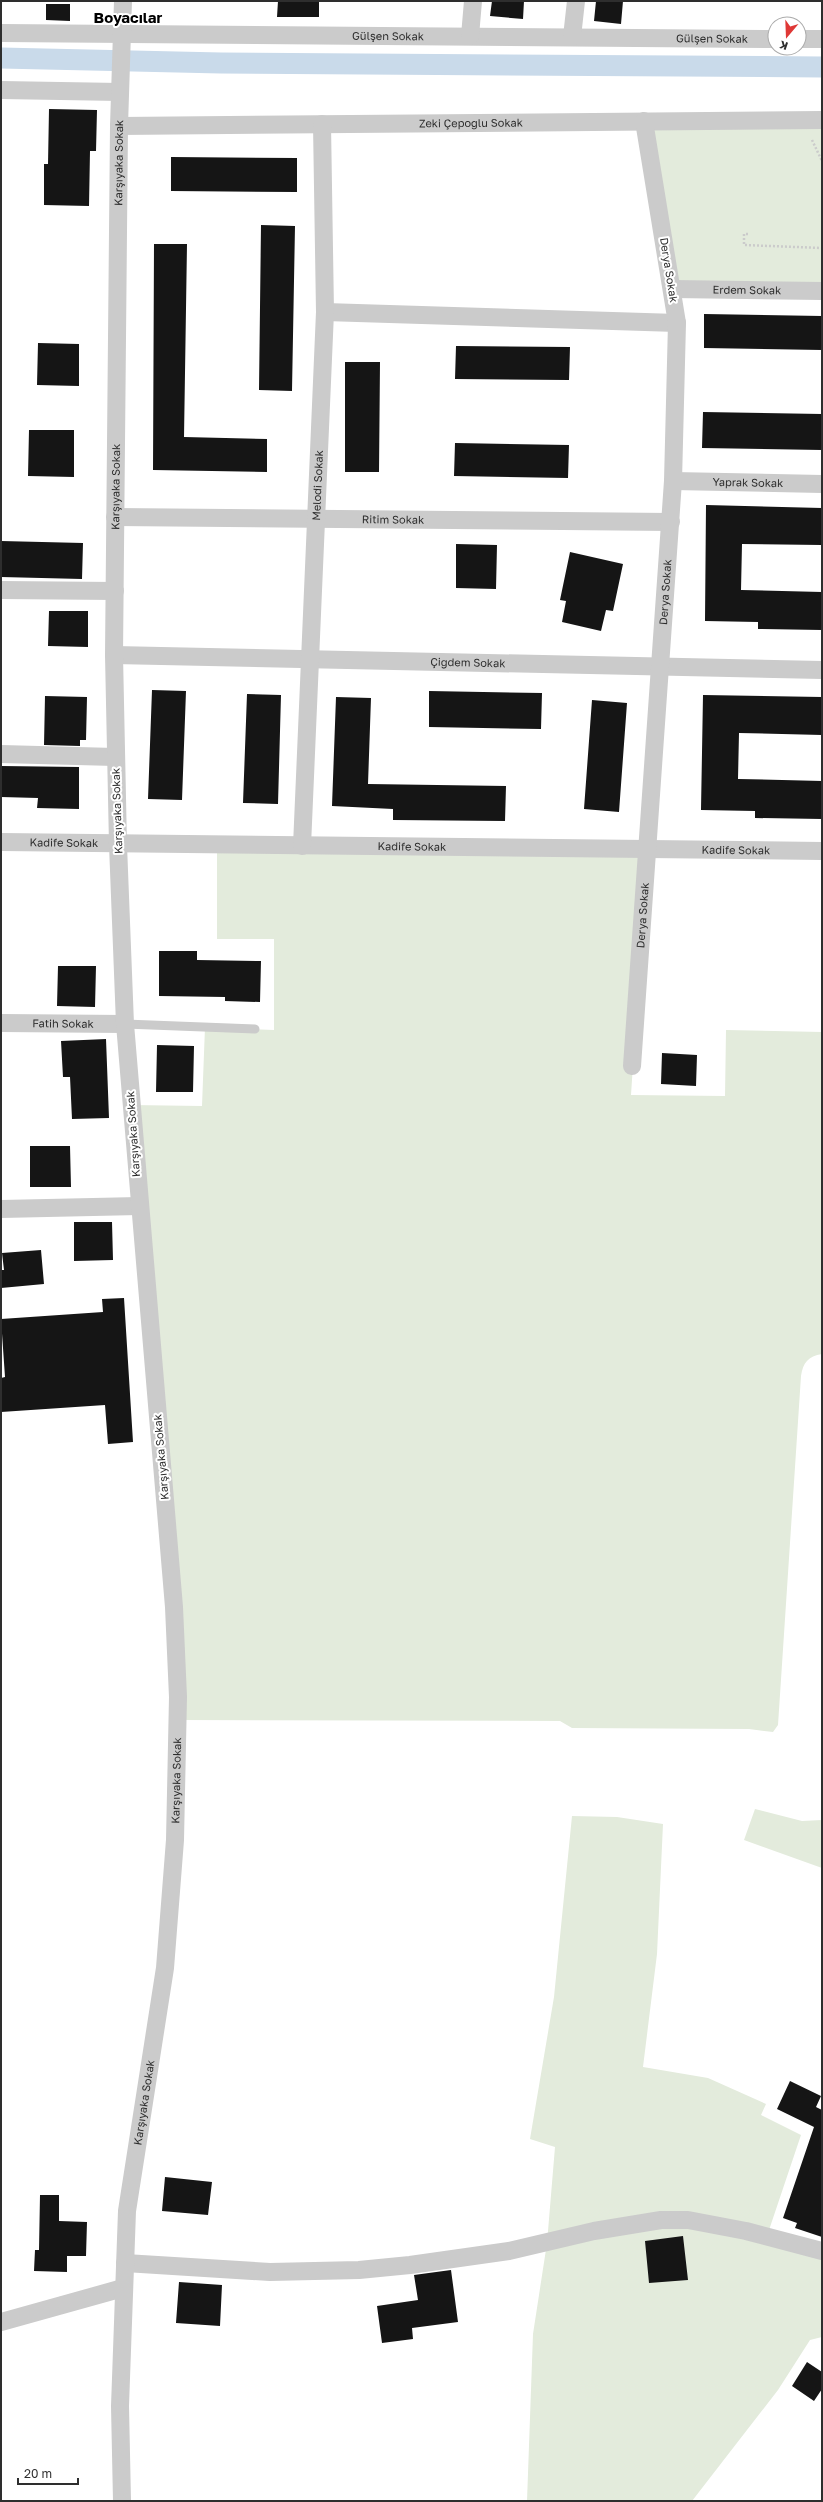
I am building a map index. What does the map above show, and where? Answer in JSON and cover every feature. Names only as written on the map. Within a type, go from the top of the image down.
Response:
[{"type":"street","name":"Karşıyaka Sokak","points":[[122,2501],[120,2406],[123,2288],[127,2211],[165,1968],[178,1764],[178,1697],[174,1606],[139,1206],[125,1024],[115,756],[114,655],[119,126],[123,1]]},
{"type":"street","points":[[470,36],[473,1]]},
{"type":"street","points":[[572,37],[576,1]]},
{"type":"street","name":"Gülşen Sokak","points":[[1,33],[121,40],[470,36],[767,39]]},
{"type":"street","points":[[807,39],[822,39]]},
{"type":"street","points":[[1,90],[120,92]]},
{"type":"street","name":"Zeki Çepoğlu Sokak","points":[[119,126],[822,120]]},
{"type":"street","name":"Derya Sokak","points":[[632,1066],[671,522],[677,323],[644,121]]},
{"type":"street","name":"Melodi Sokak","points":[[302,846],[325,312],[322,124]]},
{"type":"street","name":"Erdem Sokak","points":[[672,289],[822,290]]},
{"type":"street","points":[[325,312],[677,323]]},
{"type":"street","name":"Yaprak Sokak","points":[[673,481],[822,484]]},
{"type":"street","name":"Ritim Sokak","points":[[115,517],[671,522]]},
{"type":"street","points":[[1,590],[115,591]]},
{"type":"street","name":"Çiğdem Sokak","points":[[114,655],[310,661],[822,670]]},
{"type":"street","points":[[1,754],[115,756]]},
{"type":"street","name":"Kadife Sokak","points":[[1,842],[118,845],[822,851]]},
{"type":"street","name":"Fatih Sokak","points":[[1,1023],[125,1024]]},
{"type":"street","points":[[1,1210],[139,1206]]},
{"type":"street","points":[[125,2263],[270,2272],[359,2270],[410,2266],[509,2251],[594,2231],[661,2220],[688,2220],[746,2231],[822,2251]]},
{"type":"street","points":[[1,2322],[123,2288]]},
{"type":"lane","points":[[125,1024],[255,1029]]},
{"type":"path","points":[[748,234],[744,234],[744,245],[822,248]]},
{"type":"green space","points":[[822,120],[822,291],[672,289],[644,121]]},
{"type":"green space","points":[[217,845],[647,850],[631,1095],[725,1096],[726,1030],[822,1032],[822,1354],[813,1356],[807,1361],[803,1367],[801,1376],[778,1725],[773,1732],[749,1729],[572,1728],[560,1721],[178,1720],[131,1105],[202,1106],[205,1027],[274,1030],[274,939],[217,939]]},
{"type":"green space","points":[[755,1809],[802,1821],[822,1820],[822,1868],[744,1840]]},
{"type":"green space","points":[[572,1816],[617,1817],[663,1824],[657,1954],[643,2067],[708,2078],[766,2104],[761,2115],[801,2135],[767,2236],[822,2251],[822,2337],[810,2340],[778,2390],[692,2501],[527,2501],[533,2334],[547,2243],[555,2147],[530,2139],[554,1997]]},
{"type":"building","points":[[278,1],[319,1],[319,17],[277,17]]},
{"type":"building","points":[[492,1],[524,1],[523,19],[490,16]]},
{"type":"building","points":[[596,1],[623,1],[621,24],[594,21]]},
{"type":"building","points":[[46,4],[70,4],[70,21],[46,20]]},
{"type":"building","points":[[49,109],[97,110],[96,151],[90,151],[89,206],[44,205],[44,164],[48,164]]},
{"type":"building","points":[[171,157],[297,158],[297,192],[171,191]]},
{"type":"building","points":[[261,225],[295,226],[292,391],[259,390]]},
{"type":"building","points":[[154,244],[187,244],[184,437],[267,439],[267,472],[153,470]]},
{"type":"building","points":[[704,314],[822,316],[822,350],[704,348]]},
{"type":"building","points":[[38,343],[79,344],[79,386],[37,385]]},
{"type":"building","points":[[456,346],[570,347],[569,380],[455,379]]},
{"type":"building","points":[[345,362],[380,362],[379,472],[345,472]]},
{"type":"building","points":[[703,412],[822,414],[822,450],[702,448]]},
{"type":"building","points":[[29,430],[74,430],[74,477],[28,476]]},
{"type":"building","points":[[455,443],[569,445],[568,478],[454,476]]},
{"type":"building","points":[[706,505],[822,508],[822,545],[742,544],[741,590],[822,592],[822,630],[758,629],[758,622],[705,621]]},
{"type":"building","points":[[1,541],[83,543],[82,579],[1,577]]},
{"type":"building","points":[[456,544],[497,545],[496,589],[456,588]]},
{"type":"building","points":[[570,552],[623,564],[613,611],[606,610],[601,631],[562,622],[566,601],[560,600]]},
{"type":"building","points":[[49,611],[88,611],[88,647],[48,646]]},
{"type":"building","points":[[152,690],[186,691],[182,800],[148,799]]},
{"type":"building","points":[[429,691],[542,693],[541,729],[429,727]]},
{"type":"building","points":[[247,694],[281,695],[278,804],[243,803]]},
{"type":"building","points":[[703,695],[822,697],[822,735],[739,733],[738,779],[822,781],[822,819],[755,818],[755,811],[701,810]]},
{"type":"building","points":[[45,696],[87,697],[86,740],[80,740],[80,746],[44,745]]},
{"type":"building","points":[[336,697],[371,698],[368,784],[506,786],[505,821],[393,820],[393,809],[332,806]]},
{"type":"building","points":[[592,700],[627,703],[619,812],[584,809]]},
{"type":"building","points":[[1,766],[79,767],[79,809],[37,808],[38,798],[1,797]]},
{"type":"building","points":[[159,951],[197,951],[197,960],[261,961],[260,1002],[225,1001],[225,997],[159,996]]},
{"type":"building","points":[[58,966],[96,966],[95,1007],[57,1006]]},
{"type":"building","points":[[106,1039],[109,1118],[72,1119],[70,1077],[63,1077],[61,1041]]},
{"type":"building","points":[[157,1045],[194,1046],[193,1092],[156,1092]]},
{"type":"building","points":[[662,1053],[697,1055],[696,1086],[661,1084]]},
{"type":"building","points":[[30,1146],[70,1146],[71,1187],[30,1187]]},
{"type":"building","points":[[74,1222],[112,1222],[113,1260],[74,1261]]},
{"type":"building","points":[[41,1250],[44,1284],[1,1288],[1,1270],[4,1270],[2,1253]]},
{"type":"building","points":[[124,1298],[133,1442],[108,1444],[105,1405],[1,1412],[1,1378],[5,1377],[1,1319],[103,1312],[102,1299]]},
{"type":"building","points":[[790,2081],[821,2096],[816,2107],[822,2110],[822,2237],[795,2228],[797,2223],[783,2218],[814,2127],[777,2109]]},
{"type":"building","points":[[165,2177],[212,2182],[208,2215],[162,2211]]},
{"type":"building","points":[[40,2195],[59,2195],[59,2221],[87,2222],[86,2256],[67,2256],[67,2272],[34,2271],[35,2250],[39,2250]]},
{"type":"building","points":[[683,2236],[688,2280],[649,2283],[645,2241]]},
{"type":"building","points":[[451,2270],[458,2322],[412,2328],[413,2339],[382,2343],[377,2306],[418,2300],[414,2275]]},
{"type":"building","points":[[179,2282],[222,2285],[220,2326],[176,2323]]},
{"type":"building","points":[[807,2362],[822,2372],[822,2389],[814,2401],[792,2386]]},
{"type":"waterway","points":[[1,58],[221,63],[822,67]]},
{"type":"district","name":"Boyacılar","points":[[128,18]]}]
